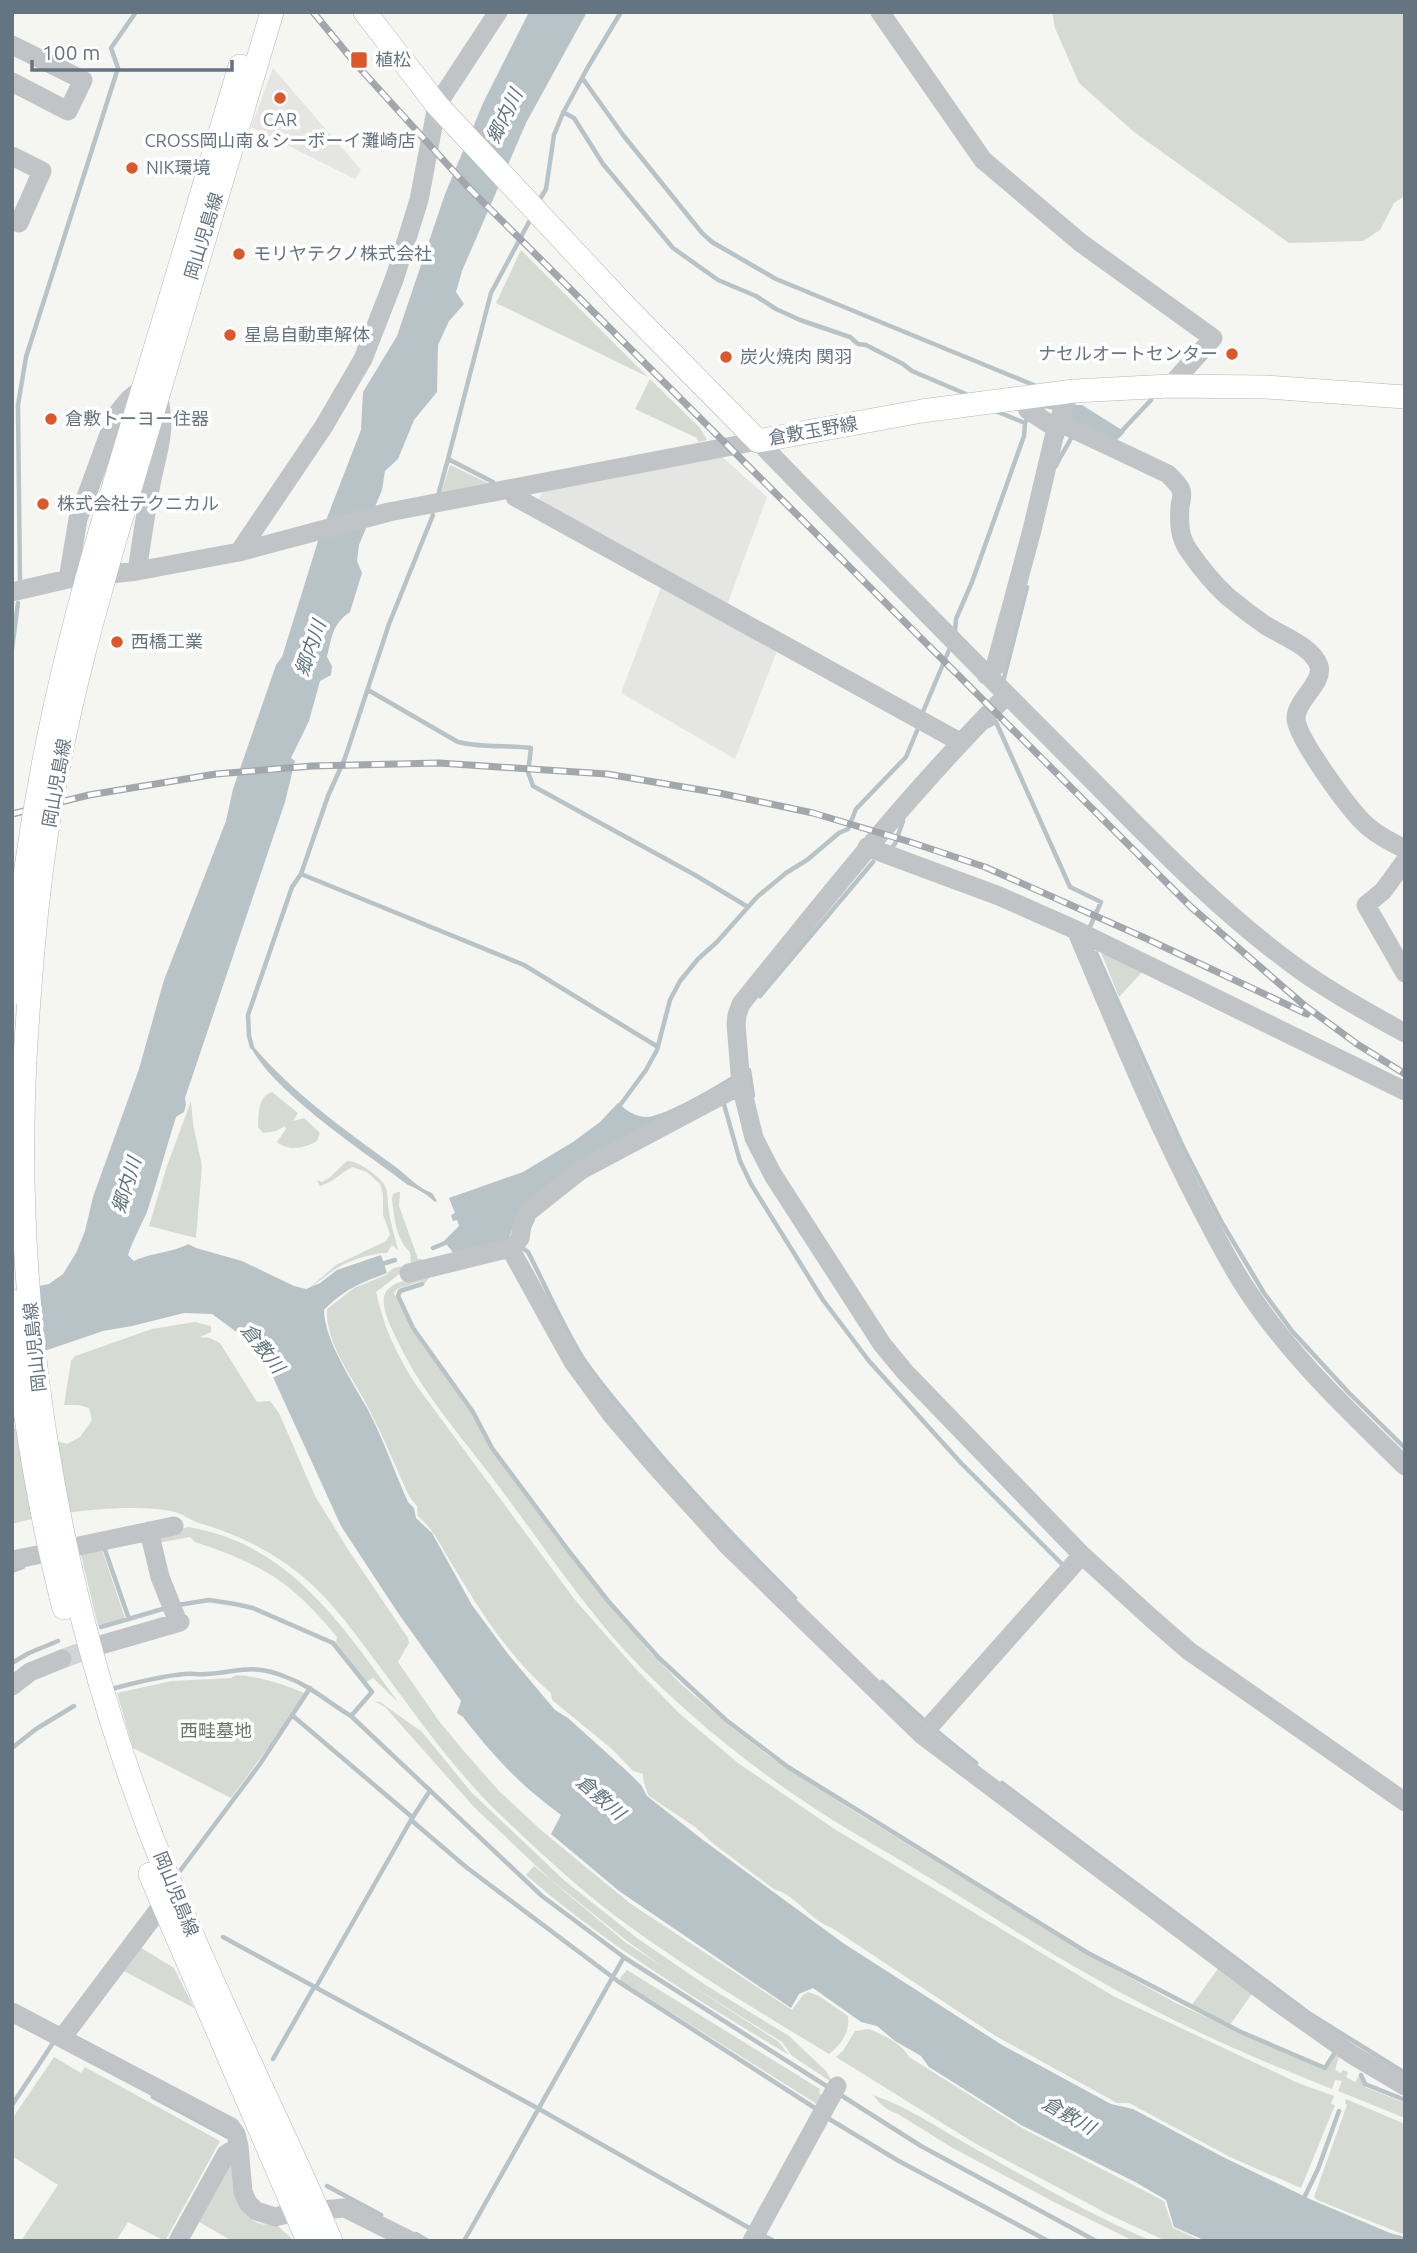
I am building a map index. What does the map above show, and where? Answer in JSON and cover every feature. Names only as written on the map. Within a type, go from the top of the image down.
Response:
[{"type":"main road","name":"岡山児島線","points":[[12,993],[18,926],[41,770],[63,664],[108,534],[176,302],[222,121],[256,12]]},
{"type":"main road","name":"岡山児島線","points":[[176,302],[272,12]]},
{"type":"main road","name":"倉敷玉野線","points":[[365,12],[441,109],[624,305],[758,441],[922,411],[1028,407],[1067,417],[1170,386],[1266,387],[1405,397]]},
{"type":"main road","name":"岡山児島線","points":[[108,534],[57,770],[35,929],[25,1058],[19,1184],[32,1330],[57,1545],[128,1772],[167,1876],[331,2241]]},
{"type":"main road","name":"岡山児島線","points":[[12,1301],[24,1405],[98,1730],[162,1905],[308,2241]]},
{"type":"street","points":[[880,12],[983,160],[1081,243],[1213,338],[1170,386]]},
{"type":"street","points":[[239,552],[324,426],[363,359],[395,277],[419,200],[441,109],[493,15]]},
{"type":"street","points":[[12,44],[83,80],[68,111],[12,82]]},
{"type":"street","points":[[12,156],[41,170],[19,223],[12,219]]},
{"type":"street","points":[[68,579],[78,519],[116,415],[129,399],[150,391],[163,417],[163,437],[152,479],[137,571]]},
{"type":"street","points":[[1028,407],[1067,417],[1168,474],[1177,484],[1182,492],[1179,527],[1184,544],[1202,569],[1227,596],[1264,624],[1306,650],[1320,668],[1319,676],[1298,707],[1296,717],[1298,728],[1312,751],[1362,821],[1405,849]]},
{"type":"street","points":[[986,675],[995,667],[1054,437],[1067,417]]},
{"type":"street","points":[[12,592],[68,579],[137,571],[239,552],[389,512],[758,441],[986,675],[1169,856],[1261,940],[1330,990],[1405,1033]]},
{"type":"street","points":[[513,489],[515,496],[526,503],[960,742]]},
{"type":"street","points":[[1007,695],[960,742],[867,847],[741,1004],[736,1024],[741,1077],[754,1138],[773,1175],[882,1344],[905,1372],[1082,1555],[1189,1651],[1405,1802]]},
{"type":"street","points":[[867,847],[999,896],[1076,930],[1405,1091]]},
{"type":"street","points":[[1405,861],[1383,891],[1366,905],[1405,973]]},
{"type":"street","points":[[1076,930],[1174,1157],[1248,1292],[1276,1331],[1338,1400],[1405,1465]]},
{"type":"street","points":[[741,1077],[721,1096],[581,1170],[528,1212],[515,1245],[573,1362],[652,1462],[729,1547],[928,1729],[1276,2001],[1351,2054],[1405,2086]]},
{"type":"street","points":[[410,1273],[515,1245]]},
{"type":"street","points":[[13,1560],[57,1545],[174,1526]]},
{"type":"street","points":[[104,1644],[176,1614],[160,1577],[149,1531]]},
{"type":"street","points":[[928,1729],[1082,1555]]},
{"type":"street","points":[[12,1686],[30,1672],[62,1659]]},
{"type":"street","points":[[59,2037],[162,1905]]},
{"type":"street","points":[[12,2011],[231,2127],[239,2147],[242,2188],[250,2206],[260,2213],[268,2216],[345,2208],[411,2241]]},
{"type":"street","points":[[755,2235],[834,2090]]},
{"type":"street","points":[[178,2241],[226,2154],[239,2147]]},
{"type":"shaded area","name":"CAR CROSS岡山南＆シーボーイ灘崎店","points":[[273,68],[361,170],[355,179],[251,127]]},
{"type":"shaded area","points":[[718,453],[767,497],[723,616],[779,646],[735,759],[621,693],[666,574],[537,503],[544,489]]},
{"type":"green space","points":[[1052,12],[1405,12],[1405,196],[1394,203],[1380,230],[1363,241],[1289,243],[1134,132],[1079,83],[1055,28]]},
{"type":"green space","points":[[521,250],[648,377],[496,303]]},
{"type":"green space","points":[[650,379],[700,428],[707,440],[698,442],[697,438],[635,409]]},
{"type":"green space","points":[[450,465],[492,485],[440,497]]},
{"type":"green space","points":[[1100,950],[1144,970],[1119,997]]},
{"type":"green space","points":[[272,1092],[298,1113],[293,1121],[304,1118],[320,1133],[317,1141],[307,1146],[292,1148],[277,1142],[286,1129],[285,1126],[263,1133],[258,1127],[260,1107],[267,1094]]},
{"type":"green space","points":[[191,1101],[202,1166],[196,1238],[149,1226]]},
{"type":"green space","points":[[347,1161],[367,1169],[384,1184],[398,1250],[392,1245],[387,1253],[348,1262],[309,1288],[336,1265],[386,1241],[390,1234],[383,1215],[380,1184],[367,1172],[352,1167],[320,1186],[317,1180],[322,1182],[329,1178]]},
{"type":"green space","points":[[398,1192],[399,1206],[418,1259],[422,1259],[423,1263],[411,1263],[410,1252],[399,1234],[392,1199],[393,1194]]},
{"type":"green space","points":[[401,1266],[402,1272],[376,1292],[396,1351],[416,1385],[575,1600],[635,1668],[680,1714],[738,1763],[836,1830],[1115,1997],[1298,2083],[1334,2096],[1331,2104],[1335,2105],[1301,2188],[1232,2158],[1129,2103],[1117,2103],[994,2035],[817,1920],[789,1896],[775,1890],[695,1827],[649,1796],[643,1774],[633,1771],[612,1749],[552,1700],[551,1693],[523,1666],[498,1635],[435,1535],[418,1516],[417,1506],[410,1498],[363,1397],[335,1348],[327,1309],[354,1288]]},
{"type":"green space","points":[[430,1277],[424,1284],[421,1281],[397,1289],[394,1293],[411,1329],[474,1415],[492,1451],[560,1543],[648,1650],[681,1684],[725,1722],[766,1754],[855,1812],[1094,1958],[1176,2003],[1271,2047],[1327,2069],[1335,2055],[1339,2056],[1335,2070],[1348,2072],[1346,2077],[1355,2082],[1359,2076],[1365,2087],[1405,2103],[1405,2118],[1338,2091],[1342,2081],[1335,2080],[1332,2089],[1270,2064],[1179,2023],[1091,1976],[819,1811],[756,1767],[690,1714],[629,1655],[595,1616],[410,1366],[387,1317],[384,1296],[388,1289],[397,1283]]},
{"type":"green space","points":[[195,1322],[211,1326],[211,1332],[200,1337],[220,1343],[257,1402],[270,1401],[279,1413],[315,1496],[408,1638],[409,1643],[398,1662],[463,1750],[499,1791],[542,1831],[631,1904],[792,2010],[808,1992],[819,1996],[848,2016],[846,2033],[829,2054],[681,1962],[616,1917],[569,1878],[472,1785],[328,1601],[293,1569],[271,1554],[236,1536],[178,1513],[158,1509],[93,1510],[12,1524],[12,1428],[67,1444],[80,1437],[92,1420],[89,1408],[64,1405],[71,1361],[75,1356],[152,1329]]},
{"type":"green space","points":[[188,1527],[224,1536],[256,1551],[285,1570],[311,1592],[335,1618],[399,1703],[373,1678],[366,1682],[336,1643],[337,1637],[305,1602],[274,1577],[258,1567],[195,1542],[190,1537],[157,1543],[158,1536]]},
{"type":"green space","points":[[102,1550],[125,1618],[98,1626],[81,1555]]},
{"type":"green space","name":"西畦墓地","points":[[236,1675],[270,1681],[304,1693],[231,1798],[133,1748],[117,1693],[172,1681],[231,1678]]},
{"type":"green space","points":[[374,1701],[380,1702],[422,1732],[472,1793],[565,1881],[637,1938],[704,1984],[789,2036],[826,2071],[833,2083],[792,2056],[782,2042],[684,1981],[779,2042],[789,2055],[653,1971],[557,1901],[526,1875],[534,1866],[625,1942],[663,1967],[550,1879],[474,1807],[385,1707]]},
{"type":"green space","points":[[138,1946],[174,1968],[194,2008],[122,1970]]},
{"type":"green space","points":[[1220,1966],[1256,1996],[1251,1995],[1230,2025],[1191,2006]]},
{"type":"green space","points":[[627,1970],[820,2089],[819,2093],[825,2097],[820,2106],[621,1981],[620,1978]]},
{"type":"green space","points":[[868,2029],[892,2040],[909,2057],[1022,2128],[1164,2201],[1173,2228],[1202,2241],[1166,2241],[1110,2215],[976,2144],[836,2057],[843,2051],[855,2031]]},
{"type":"green space","points":[[54,2057],[81,2073],[85,2067],[220,2141],[165,2241],[128,2222],[116,2241],[21,2241],[58,2185],[12,2156],[12,2119]]},
{"type":"green space","points":[[873,2095],[911,2112],[1083,2209],[1152,2241],[1134,2241],[1054,2202],[951,2147],[887,2109]]},
{"type":"green space","points":[[1346,2099],[1405,2124],[1405,2235],[1314,2197],[1347,2105]]},
{"type":"green space","points":[[227,2160],[232,2163],[238,2197],[246,2215],[253,2221],[277,2225],[294,2241],[232,2241],[194,2219]]},
{"type":"water","points":[[529,12],[587,12],[526,123],[462,271],[456,292],[464,304],[449,321],[438,345],[437,392],[414,420],[398,459],[385,471],[382,490],[359,545],[357,561],[362,573],[350,612],[336,626],[332,637],[327,657],[332,666],[331,675],[320,681],[309,721],[291,758],[295,761],[285,802],[185,1098],[184,1112],[176,1117],[148,1209],[128,1255],[134,1261],[188,1244],[242,1261],[306,1289],[320,1283],[337,1270],[381,1255],[387,1273],[353,1287],[324,1310],[329,1334],[340,1360],[373,1419],[408,1502],[414,1508],[416,1518],[432,1533],[472,1605],[508,1654],[555,1710],[568,1718],[629,1773],[647,1796],[703,1840],[843,1943],[1002,2045],[1111,2104],[1133,2109],[1223,2157],[1312,2200],[1405,2237],[1405,2241],[1206,2241],[1174,2227],[1166,2200],[1021,2125],[929,2067],[921,2056],[895,2041],[877,2026],[861,2022],[813,1988],[799,1994],[791,2008],[619,1891],[551,1834],[561,1815],[508,1770],[457,1713],[461,1701],[398,1613],[341,1526],[263,1355],[212,1314],[184,1313],[103,1331],[12,1362],[12,1291],[49,1284],[63,1274],[85,1231],[93,1197],[139,1069],[164,980],[226,821],[233,789],[276,665],[282,657],[318,541],[361,430],[363,392],[397,336],[445,194],[484,101]]},
{"type":"water","points":[[1071,405],[1082,405],[1125,432],[1114,443],[1068,420]]},
{"type":"water","points":[[248,1040],[316,1107],[416,1184],[432,1193],[437,1201],[408,1185],[295,1098],[274,1078]]},
{"type":"water","points":[[735,1074],[736,1078],[517,1215],[507,1241],[454,1254],[444,1241],[459,1226],[457,1220],[453,1221],[451,1215],[455,1213],[449,1198],[523,1172],[573,1142],[600,1122],[618,1103],[628,1111],[647,1117],[691,1099]]},
{"type":"waterway","points":[[20,584],[18,405],[26,357],[118,68],[111,48],[136,12]]},
{"type":"waterway","points":[[540,199],[546,189],[554,135],[563,113],[621,12]]},
{"type":"waterway","points":[[583,79],[623,135],[712,242],[776,279],[1036,386]]},
{"type":"waterway","points":[[563,112],[574,118],[603,164],[673,248],[718,280],[756,296],[800,320],[850,337],[858,344],[866,345],[912,371],[966,394]]},
{"type":"waterway","points":[[493,482],[448,459],[491,293],[529,222]]},
{"type":"waterway","points":[[1119,434],[1151,400]]},
{"type":"waterway","points":[[1036,408],[1047,406],[1058,409]]},
{"type":"waterway","points":[[993,410],[1025,423],[1026,421]]},
{"type":"waterway","points":[[955,631],[956,619],[972,582],[1024,436],[1025,423]]},
{"type":"waterway","points":[[1056,466],[1073,434]]},
{"type":"waterway","points":[[439,492],[448,459]]},
{"type":"waterway","points":[[252,1047],[248,1015],[292,887],[301,874],[328,796],[345,758],[389,624],[433,515]]},
{"type":"waterway","points":[[1004,678],[1027,587]]},
{"type":"waterway","points":[[12,649],[18,603]]},
{"type":"waterway","points":[[922,714],[949,650]]},
{"type":"waterway","points":[[368,690],[458,742],[531,748],[528,772],[533,786],[748,907]]},
{"type":"waterway","points":[[988,726],[996,722],[1070,887],[1101,902],[1089,929]]},
{"type":"waterway","points":[[618,1108],[657,1050],[670,1000],[680,981],[757,897],[839,833],[848,829],[856,809],[906,757],[919,726]]},
{"type":"waterway","points":[[891,848],[903,821]]},
{"type":"waterway","points":[[760,996],[873,862]]},
{"type":"waterway","points":[[301,874],[524,965],[658,1047]]},
{"type":"waterway","points":[[1096,953],[1183,1147],[1222,1223],[1264,1293],[1292,1331],[1405,1448]]},
{"type":"waterway","points":[[749,1070],[753,1096]]},
{"type":"waterway","points":[[723,1101],[740,1161],[751,1184],[823,1300],[869,1361],[961,1463],[1062,1564]]},
{"type":"waterway","points":[[433,1248],[450,1241]]},
{"type":"waterway","points":[[520,1246],[528,1252],[561,1319],[598,1380],[688,1487],[795,1598]]},
{"type":"waterway","points":[[379,1265],[395,1260]]},
{"type":"waterway","points":[[422,1284],[400,1291],[398,1296],[413,1328],[473,1412],[492,1448],[609,1602],[659,1658],[726,1720],[788,1767],[1088,1953],[1241,2032],[1325,2068],[1336,2051]]},
{"type":"waterway","points":[[104,1547],[129,1619]]},
{"type":"waterway","points":[[12,1571],[23,1567]]},
{"type":"waterway","points":[[178,1605],[209,1600],[253,1608],[333,1643],[372,1692],[351,1716]]},
{"type":"waterway","points":[[101,1627],[166,1608]]},
{"type":"waterway","points":[[12,1663],[58,1641]]},
{"type":"waterway","points":[[115,1688],[175,1675],[255,1669],[275,1673],[304,1685],[351,1716],[542,1896],[625,1958],[828,2087]]},
{"type":"waterway","points":[[882,1682],[927,1723]]},
{"type":"waterway","points":[[180,1871],[260,1764],[310,1688]]},
{"type":"waterway","points":[[12,1748],[36,1729],[74,1706]]},
{"type":"waterway","points":[[293,1716],[412,1817]]},
{"type":"waterway","points":[[934,1729],[976,1763]]},
{"type":"waterway","points":[[1002,1783],[1310,2014],[1405,2073]]},
{"type":"waterway","points":[[316,1987],[429,1792]]},
{"type":"waterway","points":[[411,1820],[466,1867],[619,1982],[818,2110]]},
{"type":"waterway","points":[[223,1937],[539,2109],[751,2229]]},
{"type":"waterway","points":[[464,2241],[624,1957]]},
{"type":"waterway","points":[[273,2059],[314,1987]]},
{"type":"waterway","points":[[12,2105],[55,2040]]},
{"type":"waterway","points":[[1361,2075],[1365,2084],[1405,2100]]},
{"type":"waterway","points":[[839,2094],[921,2146],[1096,2241]]},
{"type":"waterway","points":[[153,2097],[228,2137]]},
{"type":"waterway","points":[[1304,2198],[1318,2169],[1339,2111]]},
{"type":"waterway","points":[[826,2117],[897,2160],[1048,2241]]},
{"type":"waterway","points":[[327,2186],[381,2215]]},
{"type":"waterway","points":[[416,2234],[428,2241]]},
{"type":"waterway","points":[[762,2235],[774,2241]]},
{"type":"tunnel","points":[[62,1659],[103,1644]]},
{"type":"railway","points":[[313,12],[355,63],[467,186],[1191,907],[1304,1005],[1357,1044],[1405,1074]]},
{"type":"railway","points":[[12,814],[89,795],[216,774],[312,766],[439,763],[607,774],[719,793],[813,813],[985,867],[1307,1014]]},
{"type":"place","name":"植松","points":[[359,60]]},
{"type":"place","name":"CAR CROSS岡山南＆シーボーイ灘崎店","points":[[280,98]]},
{"type":"place","name":"NIK環境","points":[[132,168]]},
{"type":"place","name":"モリヤテクノ株式会社","points":[[239,254]]},
{"type":"place","name":"星島自動車解体","points":[[230,335]]},
{"type":"place","name":"ナセルオートセンター","points":[[1232,354]]},
{"type":"place","name":"炭火焼肉 関羽","points":[[726,357]]},
{"type":"place","name":"倉敷トーヨー住器","points":[[51,419]]},
{"type":"place","name":"株式会社テクニカル","points":[[43,504]]},
{"type":"place","name":"西橋工業","points":[[117,642]]},
{"type":"water label","name":"郷内川","points":[[504,116]]},
{"type":"water label","name":"郷内川","points":[[310,648]]},
{"type":"water label","name":"郷内川","points":[[126,1185]]},
{"type":"water label","name":"倉敷川","points":[[263,1348]]},
{"type":"water label","name":"倉敷川","points":[[601,1797]]},
{"type":"water label","name":"倉敷川","points":[[1069,2115]]}]
